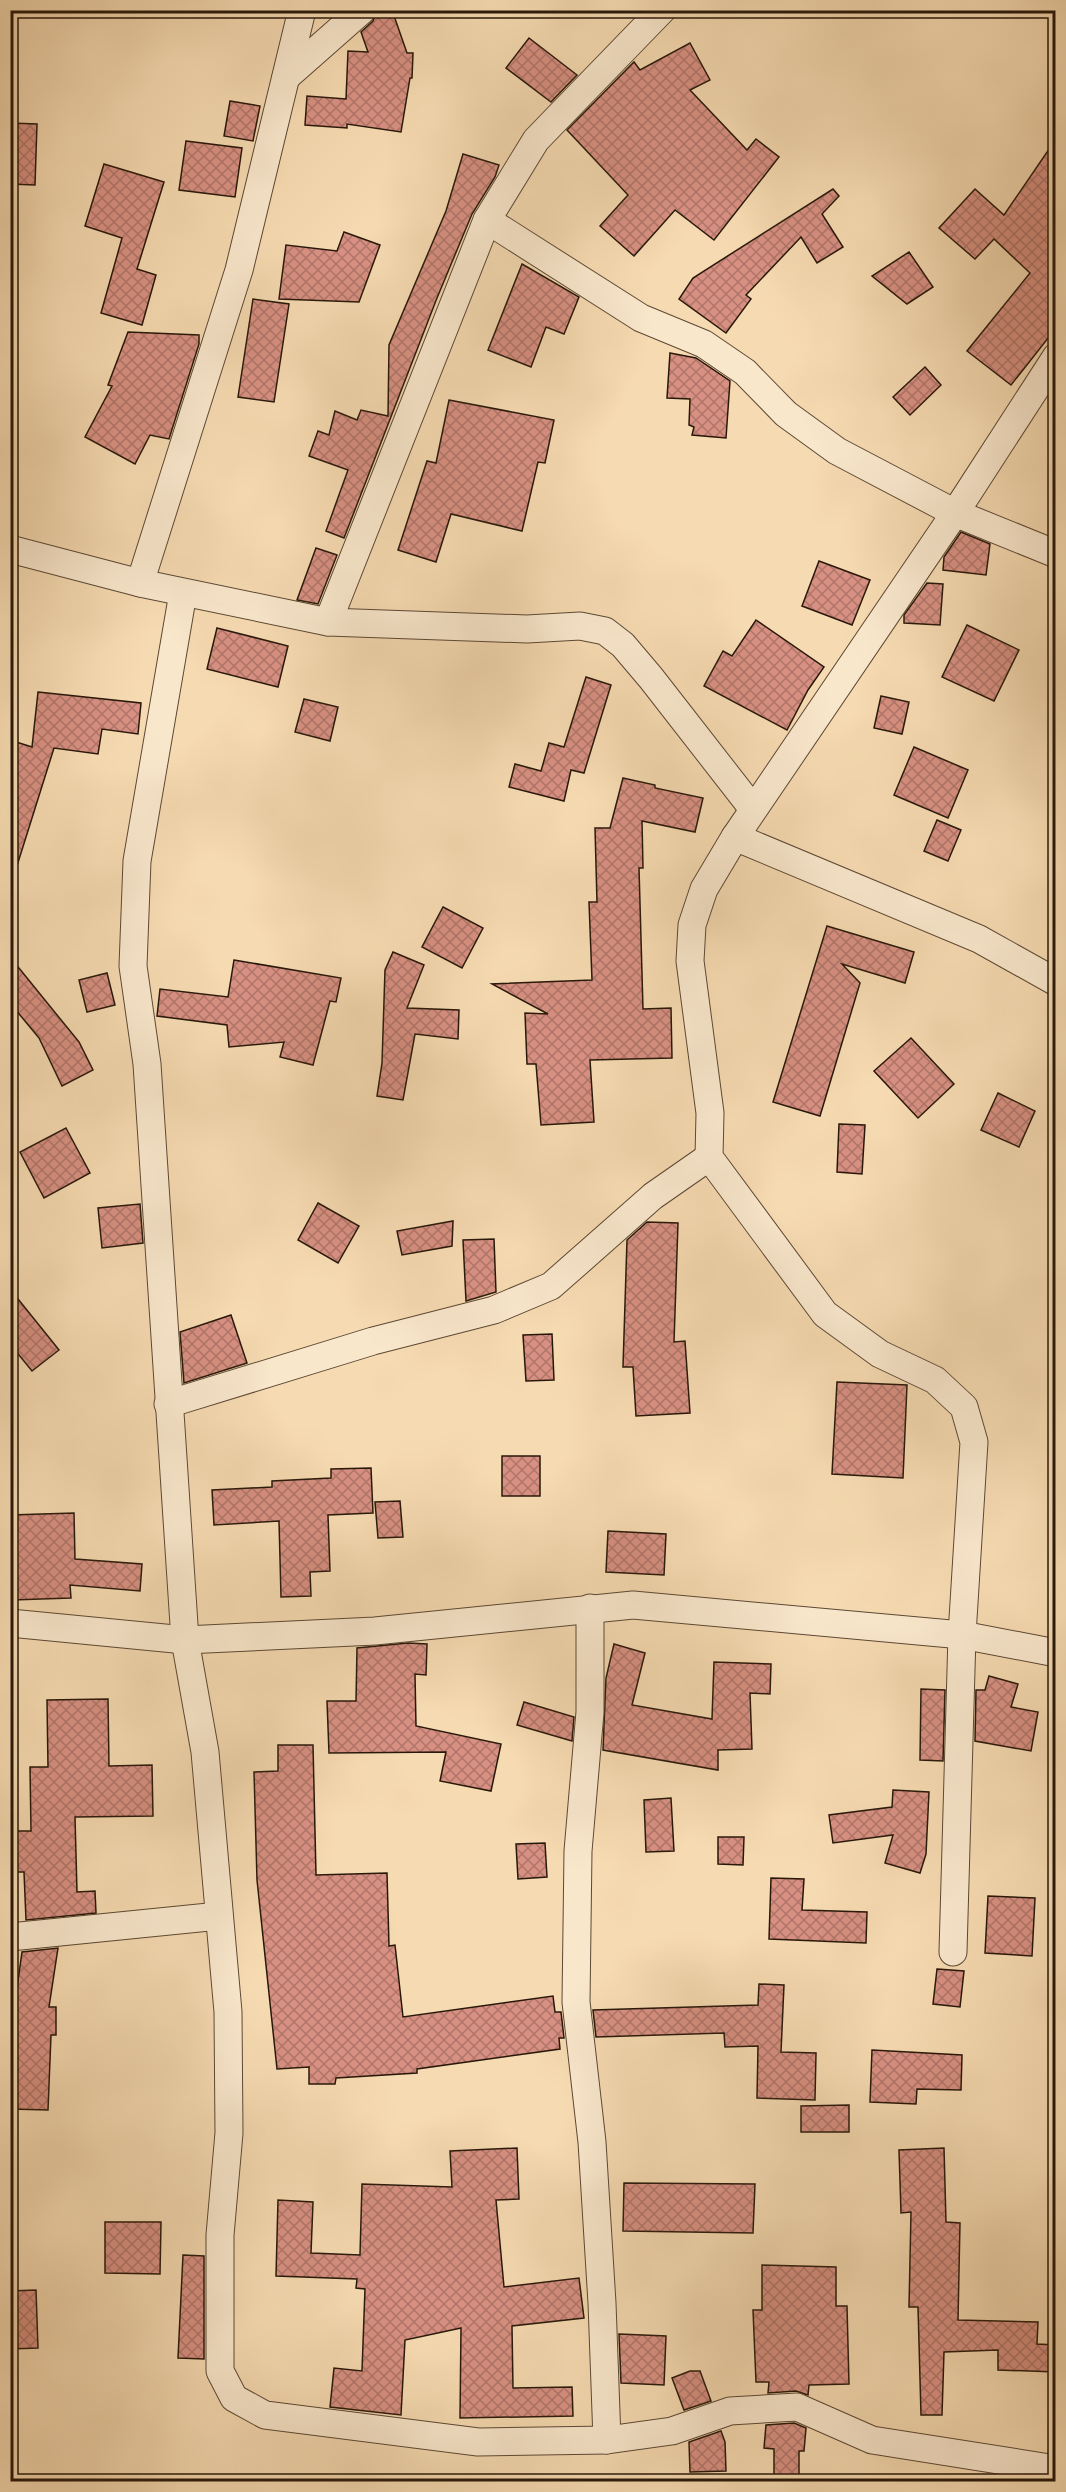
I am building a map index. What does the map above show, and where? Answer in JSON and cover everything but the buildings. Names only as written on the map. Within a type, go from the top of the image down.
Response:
[{"type":"street","points":[[140,583],[239,270],[302,10]]},
{"type":"street","points":[[286,77],[362,10]]},
{"type":"street","points":[[328,622],[487,220],[536,140],[662,10]]},
{"type":"street","points":[[487,220],[641,318],[704,344],[745,372],[786,414],[837,451],[955,513],[1056,554]]},
{"type":"street","points":[[953,1952],[962,1635],[974,1442],[964,1407],[935,1380],[880,1354],[825,1314],[709,1157],[710,1113],[690,961],[692,925],[704,889],[735,837],[955,513],[1056,357]]},
{"type":"street","points":[[10,549],[183,593],[328,622],[527,629],[579,626],[606,631],[623,645],[651,678],[753,809]]},
{"type":"street","points":[[183,593],[137,861],[133,966],[147,1064],[185,1640],[205,1752],[228,2012],[229,2133],[220,2235],[220,2371],[234,2398],[265,2415],[478,2442],[606,2440],[672,2432],[730,2411],[797,2407],[872,2440],[1056,2469]]},
{"type":"street","points":[[735,837],[979,939],[1056,982]]},
{"type":"street","points":[[168,1404],[373,1341],[494,1310],[551,1286],[644,1204],[709,1157]]},
{"type":"street","points":[[10,1623],[185,1640],[375,1631],[633,1605],[962,1635],[1056,1653]]},
{"type":"street","points":[[590,1608],[590,1712],[578,1851],[576,2002],[592,2142],[602,2303],[606,2440]]},
{"type":"street","points":[[10,1937],[219,1916]]}]
